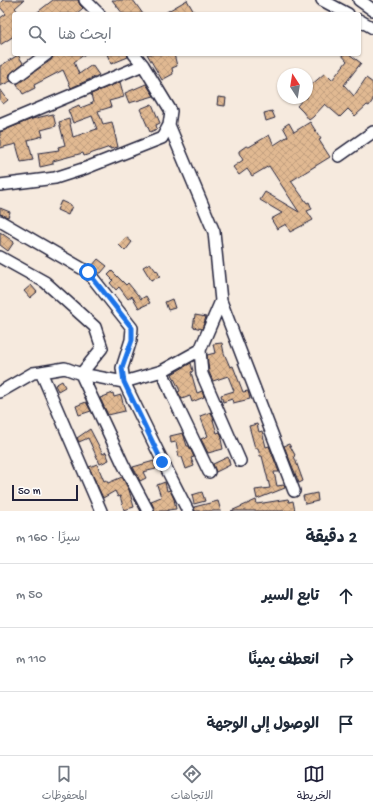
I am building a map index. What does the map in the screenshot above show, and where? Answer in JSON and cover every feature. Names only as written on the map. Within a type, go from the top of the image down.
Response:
[{"type":"street","points":[[85,0],[97,12]]},
{"type":"street","points":[[322,0],[344,12]]},
{"type":"street","points":[[359,0],[373,10]]},
{"type":"street","points":[[361,21],[373,28]]},
{"type":"street","points":[[16,77],[44,56]]},
{"type":"street","points":[[0,184],[56,178],[86,168],[162,138],[169,125],[171,112],[143,65],[136,56]]},
{"type":"street","points":[[0,125],[143,65]]},
{"type":"street","points":[[169,125],[214,232],[221,301],[294,491]]},
{"type":"street","points":[[339,156],[373,132]]},
{"type":"street","points":[[0,221],[88,272],[132,328],[132,340],[122,368],[124,382],[162,462],[188,511]]},
{"type":"street","points":[[0,257],[45,282],[95,327],[102,348],[81,374]]},
{"type":"street","points":[[221,301],[200,350],[202,374],[240,461]]},
{"type":"street","points":[[0,392],[33,373],[65,368],[81,374],[124,382],[162,371],[200,350]]},
{"type":"street","points":[[162,371],[209,472]]},
{"type":"street","points":[[41,372],[101,511]]},
{"type":"street","points":[[81,374],[123,464],[148,511]]},
{"type":"building","points":[[3,0],[24,0],[15,8],[18,12],[12,12],[12,37],[0,45],[0,18],[6,14],[0,7],[0,3]]},
{"type":"building","points":[[53,0],[78,0],[83,8],[78,12],[38,12]]},
{"type":"building","points":[[112,0],[133,0],[142,12],[121,12]]},
{"type":"building","points":[[187,0],[194,12],[166,12]]},
{"type":"building","points":[[16,56],[19,56],[23,63],[10,74],[9,77],[11,81],[0,86],[0,66]]},
{"type":"building","points":[[53,56],[82,56],[74,62],[79,74],[92,65],[99,75],[71,88],[63,70],[34,85],[35,88],[23,94],[17,84],[51,60]]},
{"type":"building","points":[[108,56],[128,56],[128,57],[111,64]]},
{"type":"building","points":[[148,56],[174,56],[177,66],[172,68],[173,74],[162,80]]},
{"type":"building","points":[[343,56],[352,56],[361,63],[344,85],[354,96],[366,78],[373,83],[373,100],[369,106],[367,105],[355,116],[348,109],[340,117],[325,104],[309,120],[297,106],[299,104],[313,104],[313,83],[325,73],[332,80],[347,61]]},
{"type":"building","points":[[120,82],[124,97],[109,101],[111,107],[98,111],[103,124],[112,122],[118,147],[110,149],[110,147],[84,156],[83,153],[53,161],[53,164],[40,167],[38,153],[59,150],[58,147],[65,145],[59,122],[69,119],[73,137],[97,129],[92,116],[73,123],[68,110],[79,105],[80,108],[93,103],[91,94]]},
{"type":"building","points":[[146,84],[154,96],[129,103],[125,93]]},
{"type":"building","points":[[0,89],[8,100],[3,104],[0,100]]},
{"type":"building","points":[[218,97],[226,98],[225,106],[217,105]]},
{"type":"building","points":[[152,104],[160,123],[156,125],[157,129],[150,132],[140,109]]},
{"type":"building","points":[[272,111],[275,118],[266,121],[264,113]]},
{"type":"building","points":[[53,114],[56,126],[41,130],[43,136],[28,140],[33,160],[21,162],[16,144],[0,148],[0,132],[32,119]]},
{"type":"building","points":[[310,122],[330,157],[291,181],[307,203],[309,202],[312,209],[307,211],[313,220],[290,232],[286,224],[277,229],[271,219],[282,213],[260,200],[265,192],[299,212],[269,166],[252,176],[247,169],[239,175],[233,167],[243,160],[239,151],[246,146],[249,147],[269,135],[274,145],[288,136],[283,127],[289,123],[294,132]]},
{"type":"building","points":[[61,201],[72,206],[68,215],[57,210]]},
{"type":"building","points":[[0,208],[10,212],[8,217],[0,214]]},
{"type":"building","points":[[0,232],[14,242],[8,251],[0,245]]},
{"type":"building","points":[[126,237],[132,242],[125,251],[119,245]]},
{"type":"building","points":[[98,259],[107,266],[101,273],[98,273],[92,266]]},
{"type":"building","points":[[150,263],[156,271],[157,270],[160,277],[151,280],[143,267]]},
{"type":"building","points":[[112,271],[126,285],[128,283],[141,299],[146,296],[150,303],[139,308],[132,296],[128,299],[119,287],[116,290],[110,283],[113,280],[108,275]]},
{"type":"building","points":[[31,285],[37,292],[30,298],[24,291]]},
{"type":"building","points":[[172,299],[175,308],[168,310],[165,302]]},
{"type":"building","points":[[195,315],[206,317],[202,329],[193,327]]},
{"type":"building","points":[[222,343],[224,353],[230,367],[233,366],[243,392],[248,391],[250,399],[233,403],[232,399],[223,402],[221,395],[234,391],[228,376],[213,381],[209,372],[207,355],[215,353],[213,344]]},
{"type":"building","points":[[191,363],[193,371],[191,372],[197,393],[202,391],[204,397],[192,402],[190,396],[182,399],[172,374]]},
{"type":"building","points":[[62,381],[65,387],[58,391],[55,385]]},
{"type":"building","points":[[113,393],[114,397],[121,395],[125,411],[108,415],[100,398]]},
{"type":"building","points":[[86,402],[91,411],[79,415],[76,406]]},
{"type":"building","points":[[211,412],[217,433],[220,432],[222,438],[223,449],[208,453],[201,439],[208,436],[200,416]]},
{"type":"building","points":[[257,424],[259,432],[262,431],[266,447],[269,446],[279,472],[274,472],[277,486],[284,485],[285,488],[257,499],[255,490],[270,488],[262,456],[260,456],[258,448],[255,448],[249,426]]},
{"type":"building","points":[[90,429],[103,454],[106,452],[109,460],[100,464],[88,438],[79,442],[77,438]]},
{"type":"building","points":[[183,433],[187,446],[189,446],[194,457],[191,458],[194,466],[186,469],[182,457],[179,457],[176,442],[171,443],[170,436]]},
{"type":"building","points":[[289,444],[295,455],[294,456],[303,481],[299,483],[284,446]]},
{"type":"building","points":[[228,457],[230,465],[216,472],[213,464]]},
{"type":"building","points":[[154,461],[156,469],[143,472],[146,478],[140,481],[133,467]]},
{"type":"building","points":[[97,464],[104,481],[106,480],[108,483],[122,477],[129,490],[134,507],[124,510],[120,496],[118,497],[115,491],[103,498],[89,467]]},
{"type":"building","points":[[165,482],[167,491],[170,490],[174,499],[176,509],[168,511],[155,511],[151,501],[161,497],[157,485]]},
{"type":"building","points":[[202,492],[205,501],[194,504],[192,495]]},
{"type":"building","points":[[317,493],[318,501],[305,504],[303,496]]},
{"type":"building","points":[[288,499],[289,502],[293,501],[295,511],[231,511],[256,500],[257,504]]},
{"type":"building","points":[[218,501],[221,511],[195,511],[194,507]]},
{"type":"route","points":[[88,272],[132,328],[132,340],[122,368],[124,382],[162,462]]}]
